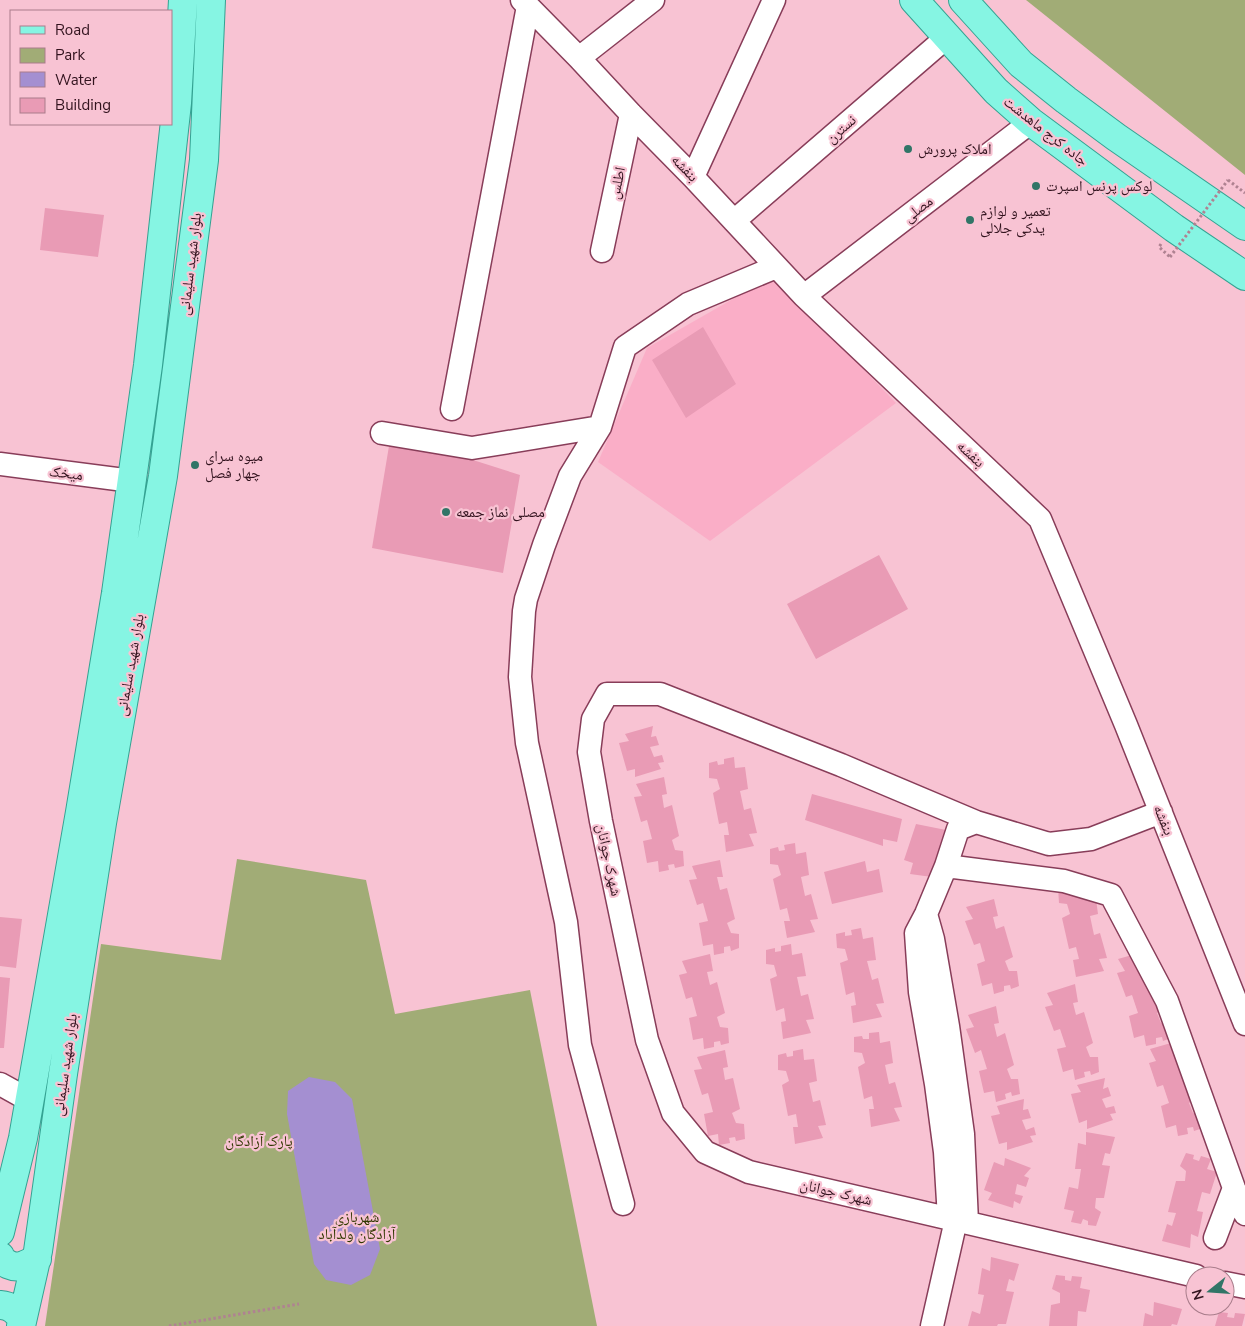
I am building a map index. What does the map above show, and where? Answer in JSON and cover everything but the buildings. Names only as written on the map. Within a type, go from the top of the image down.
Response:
[{"type":"main road","name":"بلوار شهید سلیمانی","points":[[0,1232],[23,1138],[115,602],[148,365],[176,112],[183,0]]},
{"type":"main road","name":"بلوار شهید سلیمانی","points":[[17,1320],[37,1259],[102,823],[164,466],[204,160],[211,0]]},
{"type":"main road","name":"جاده کرج ماهدشت","points":[[914,0],[996,91],[1030,122],[1174,228],[1245,276]]},
{"type":"main road","points":[[963,0],[1022,64],[1066,100],[1245,226]]},
{"type":"main road","points":[[1193,240],[1211,242],[1221,237],[1224,228],[1217,207]]},
{"type":"main road","points":[[0,1256],[2,1260],[11,1266],[21,1267],[37,1259]]},
{"type":"street","points":[[579,58],[653,0]]},
{"type":"street","points":[[693,177],[774,0]]},
{"type":"street","points":[[452,409],[525,3]]},
{"type":"street","name":"بنفشه","points":[[525,3],[693,177],[804,296],[1040,519],[1126,724],[1245,1024]]},
{"type":"street","name":"نسترن","points":[[734,221],[947,38]]},
{"type":"street","name":"اطلس","points":[[602,251],[631,114]]},
{"type":"street","name":"مصلی","points":[[804,296],[1030,122]]},
{"type":"street","points":[[623,1204],[580,1045],[566,922],[527,743],[520,677],[524,611],[526,599],[570,476],[600,427],[625,347],[688,304],[776,267]]},
{"type":"street","points":[[382,433],[472,448],[600,427]]},
{"type":"street","name":"میخک","points":[[0,464],[132,481]]},
{"type":"street","name":"شهرک جوانان","points":[[1161,812],[1091,839],[1049,844],[976,822],[841,765],[660,694],[607,694],[593,719],[589,752],[601,821],[647,1040],[673,1112],[705,1152],[749,1172],[1185,1273]]},
{"type":"street","points":[[932,1326],[958,1220],[942,1132],[936,1084],[935,1011],[920,992],[916,933],[946,866],[958,829],[976,822]]},
{"type":"street","points":[[946,866],[1064,881],[1111,895],[1167,1001],[1245,1214]]},
{"type":"street","points":[[0,1084],[29,1100]]},
{"type":"street","points":[[1215,1238],[1234,1188]]},
{"type":"path","points":[[1159,247],[1170,257],[1228,180],[1245,193]]},
{"type":"path","points":[[169,1326],[299,1304]]},
{"type":"shaded area","points":[[773,276],[896,403],[710,541],[598,462],[647,348]]},
{"type":"green space","points":[[1026,0],[1245,0],[1245,175]]},
{"type":"green space","name":"پارک آزادگان","points":[[237,859],[366,880],[395,1014],[530,990],[597,1326],[45,1326],[101,944],[221,960]]},
{"type":"water","points":[[309,1077],[335,1082],[352,1099],[380,1249],[370,1275],[351,1285],[326,1280],[314,1264],[287,1114],[288,1091]]},
{"type":"place","name":"املاک پرورش","points":[[908,149]]},
{"type":"place","name":"لوکس پرنس اسپرت","points":[[1036,186]]},
{"type":"place","name":"تعمیر و لوازم یدکی جلالی","points":[[970,220]]},
{"type":"place","name":"میوه سرای چهار فصل","points":[[195,465]]},
{"type":"place","name":"مصلی نماز جمعه","points":[[446,512]]},
{"type":"park label","name":"شهربازی آزادگان ولدآباد","points":[[357,1226]]}]
